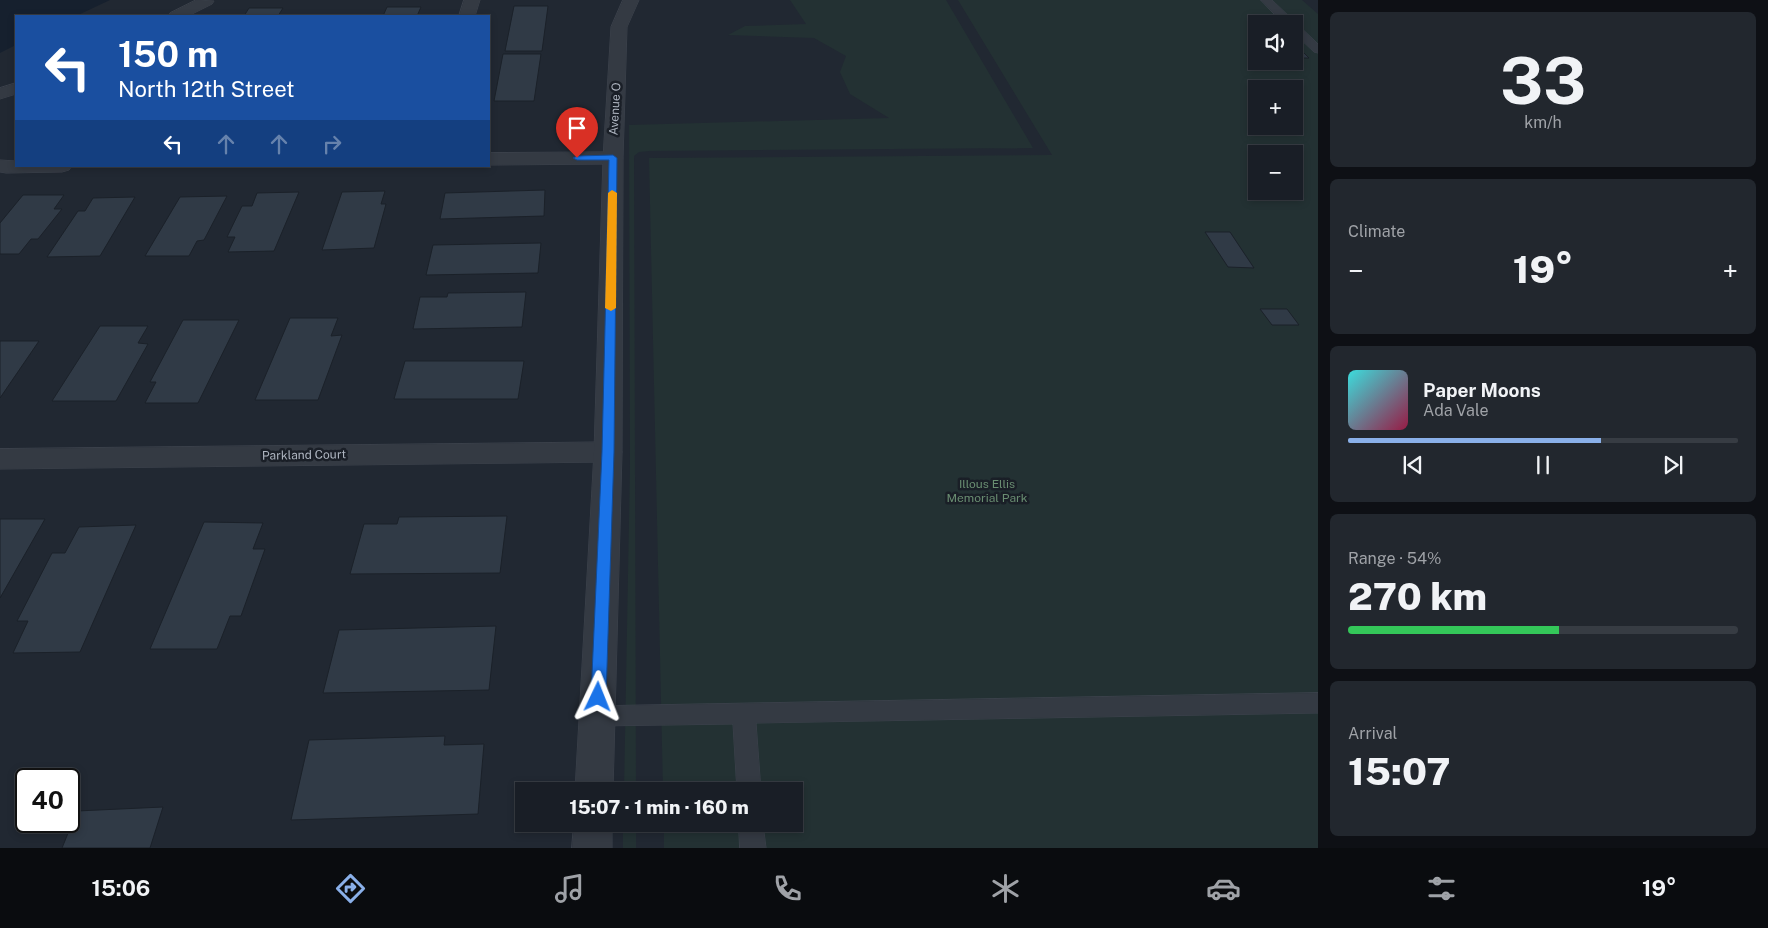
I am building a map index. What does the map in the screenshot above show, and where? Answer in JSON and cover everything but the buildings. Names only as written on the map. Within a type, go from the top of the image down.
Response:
[{"type":"street","points":[[467,15],[472,0]]},
{"type":"street","name":"Avenue O","points":[[594,782],[608,452],[613,158],[619,28],[632,0]]},
{"type":"street","points":[[178,15],[206,1]]},
{"type":"street","points":[[0,94],[15,88]]},
{"type":"street","points":[[490,159],[613,158]]},
{"type":"street","points":[[0,166],[15,167]]},
{"type":"street","name":"Parkland Court","points":[[0,459],[608,452]]},
{"type":"street","points":[[592,848],[593,832]]},
{"type":"lane","points":[[1266,0],[1281,15]]},
{"type":"lane","points":[[1303,36],[1318,50]]},
{"type":"lane","points":[[597,716],[1318,703]]},
{"type":"lane","points":[[744,714],[748,782]]},
{"type":"lane","points":[[752,832],[753,848]]},
{"type":"green space","points":[[790,0],[946,0],[1033,148],[649,151],[639,152],[634,156],[636,782],[624,782],[630,466],[629,125],[889,118],[850,94],[840,72],[846,56],[814,38],[728,35],[745,26],[806,24]]},
{"type":"green space","name":"Illous Ellis Memorial Park","points":[[958,0],[1302,0],[1318,14],[1318,848],[664,848],[664,832],[803,832],[803,782],[663,782],[649,158],[1052,155]]},
{"type":"green space","points":[[623,832],[636,832],[636,848],[623,848]]},
{"type":"water","points":[[0,0],[110,0],[78,15],[15,15],[15,46],[0,53]]},
{"type":"slow traffic","points":[[611,308],[612,193]]},
{"type":"route","points":[[577,158],[613,158],[608,452],[598,697]]}]
